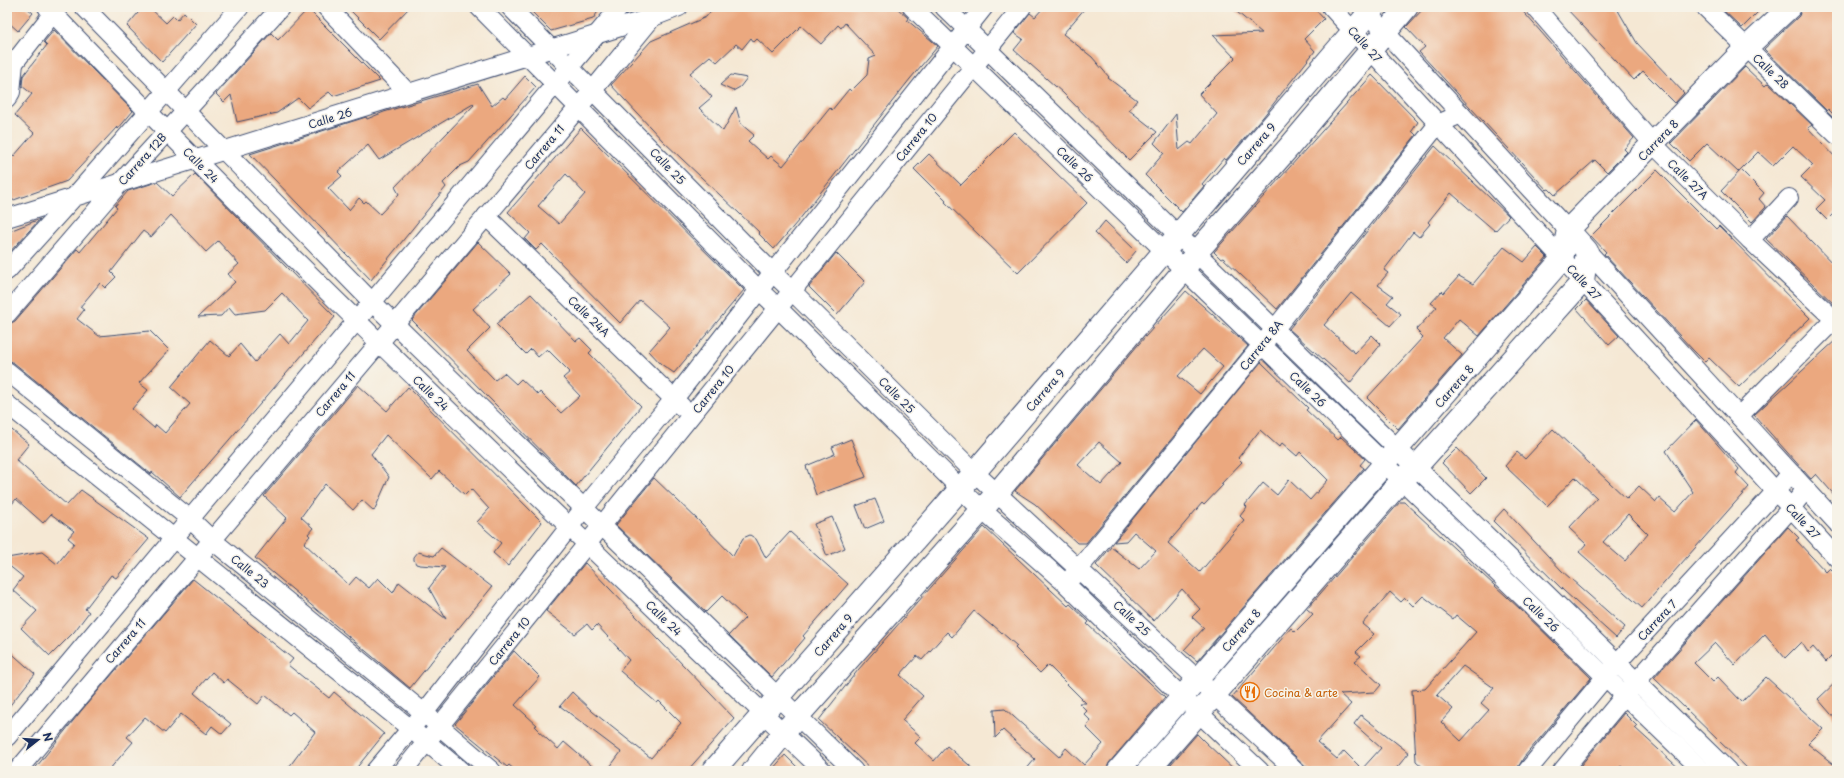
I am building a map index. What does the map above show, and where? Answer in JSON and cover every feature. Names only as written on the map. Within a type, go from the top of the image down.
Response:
[{"type":"street","name":"Calle 24","points":[[84,7],[165,92],[372,303],[854,771]]},
{"type":"street","points":[[7,271],[74,198],[147,112],[240,7]]},
{"type":"street","name":"Carrera 12B","points":[[7,314],[120,183],[281,7]]},
{"type":"street","points":[[326,7],[408,93]]},
{"type":"street","name":"Calle 25","points":[[479,7],[778,308],[968,480],[997,493],[1296,771]]},
{"type":"street","name":"Calle 25","points":[[510,7],[571,67],[772,273],[792,291],[968,480],[982,510],[1066,584],[1198,713],[1260,771]]},
{"type":"street","points":[[7,737],[557,84],[620,7]]},
{"type":"street","points":[[657,12],[679,7]]},
{"type":"street","name":"Calle 26","points":[[912,7],[974,66],[1190,261],[1275,329],[1391,456],[1606,677],[1703,771]]},
{"type":"street","name":"Calle 26","points":[[944,7],[988,49],[1171,243]]},
{"type":"street","name":"Carrera 10","points":[[375,771],[424,713],[584,508],[674,400],[772,273],[984,7]]},
{"type":"street","name":"Carrera 10","points":[[403,771],[1022,7]]},
{"type":"street","name":"Calle 27","points":[[1331,7],[1837,558]]},
{"type":"street","points":[[753,771],[798,716],[997,493],[1190,261],[1290,146],[1407,7]]},
{"type":"street","name":"Calle 27A","points":[[1535,7],[1654,144],[1750,240],[1836,319]]},
{"type":"street","name":"Calle 28","points":[[1705,7],[1837,135]]},
{"type":"street","name":"Carrera 8","points":[[1118,771],[1562,259],[1568,230],[1790,7]]},
{"type":"street","name":"Calle 27","points":[[1368,9],[1386,32],[1837,522]]},
{"type":"street","name":"Carrera 9","points":[[713,771],[968,480],[1353,31],[1368,9]]},
{"type":"street","name":"Calle 24","points":[[50,10],[147,112],[357,322],[823,771]]},
{"type":"street","points":[[7,99],[11,92],[11,65],[50,10]]},
{"type":"street","name":"Calle 26","points":[[7,218],[528,56],[597,34],[657,12]]},
{"type":"street","name":"Carrera 11","points":[[16,771],[593,90],[657,12]]},
{"type":"street","name":"Carrera 8A","points":[[1066,584],[1275,329],[1438,124],[1461,114]]},
{"type":"street","points":[[852,173],[875,189]]},
{"type":"street","points":[[1750,240],[1789,198]]},
{"type":"street","name":"Calle 24A","points":[[486,216],[674,400],[692,415]]},
{"type":"street","points":[[1583,281],[1587,251]]},
{"type":"street","name":"Calle 26","points":[[1190,261],[1262,345],[1391,456]]},
{"type":"street","name":"Carrera 8","points":[[1148,771],[1409,474],[1583,281]]},
{"type":"street","points":[[1739,416],[1836,319]]},
{"type":"street","name":"Calle 23","points":[[7,371],[190,519],[212,540],[424,713],[492,771]]},
{"type":"street","name":"Calle 23","points":[[7,404],[197,558],[412,728],[461,771]]},
{"type":"street","name":"Carrera 7","points":[[1527,771],[1618,663],[1791,473]]},
{"type":"street","name":"Calle 26","points":[[1409,474],[1618,663],[1728,771]]},
{"type":"street","points":[[1562,771],[1626,696],[1636,682],[1791,508],[1806,489]]},
{"type":"building","points":[[7,7],[26,7],[33,13],[18,31],[7,21]]},
{"type":"building","points":[[143,7],[149,7],[166,23],[173,16],[177,20],[184,12],[196,24],[162,62],[127,26]]},
{"type":"building","points":[[347,7],[410,7],[379,39]]},
{"type":"building","points":[[527,7],[601,7],[593,19],[551,31]]},
{"type":"building","points":[[714,7],[896,7],[908,18],[907,20],[938,46],[910,79],[799,220],[774,249],[758,233],[759,232],[663,141],[611,85],[651,41],[706,17]],"holes":[[[845,23],[876,56],[869,59],[867,75],[851,91],[849,89],[832,110],[830,108],[783,166],[771,156],[768,159],[748,141],[754,135],[741,124],[736,107],[723,131],[699,108],[712,97],[690,73],[710,56],[717,62],[736,44],[742,49],[751,38],[754,42],[757,39],[773,54],[801,26],[821,44],[838,25],[841,28]]]},
{"type":"building","points":[[1044,7],[1086,7],[1063,34],[1092,57],[1109,77],[1108,78],[1137,100],[1129,110],[1157,132],[1129,160],[1063,93],[1014,50],[1023,39],[1014,33],[1030,13],[1035,17]]},
{"type":"building","points":[[1231,7],[1313,7],[1324,19],[1304,39],[1315,51],[1263,117],[1226,160],[1224,158],[1202,184],[1204,186],[1182,212],[1145,175],[1164,153],[1154,143],[1176,114],[1179,150],[1189,142],[1192,144],[1217,114],[1199,94],[1235,58],[1213,35],[1262,33]]},
{"type":"building","points":[[1425,7],[1519,7],[1634,138],[1624,149],[1627,152],[1607,172],[1595,160],[1555,195],[1549,189],[1547,190],[1419,52],[1425,47],[1406,27]]},
{"type":"building","points":[[1565,7],[1616,7],[1637,43],[1684,93],[1675,103],[1643,71],[1634,80]]},
{"type":"building","points":[[1720,7],[1763,7],[1742,28]]},
{"type":"building","points":[[1802,7],[1837,7],[1837,118],[1828,109],[1827,111],[1764,49],[1799,16]]},
{"type":"building","points":[[308,9],[380,81],[333,96],[329,92],[308,108],[298,98],[277,113],[237,122],[231,95],[224,102],[216,94],[271,33],[278,40]]},
{"type":"building","points":[[54,30],[133,111],[118,129],[117,127],[67,181],[11,201],[7,191],[7,149],[14,156],[34,133],[15,115],[32,94],[22,86],[23,76],[47,45],[44,42]]},
{"type":"building","points":[[1745,67],[1765,86],[1768,83],[1812,125],[1808,128],[1837,159],[1837,212],[1836,211],[1827,220],[1816,209],[1825,200],[1801,177],[1813,165],[1793,146],[1773,166],[1758,152],[1738,172],[1707,143],[1689,161],[1671,143]]},
{"type":"building","points":[[731,75],[747,78],[740,87],[733,91],[720,85]]},
{"type":"building","points":[[1372,75],[1418,122],[1412,131],[1416,135],[1277,309],[1223,258],[1221,259],[1214,252]]},
{"type":"building","points":[[525,76],[536,87],[469,162],[460,166],[443,183],[446,187],[371,280],[250,154],[366,117],[367,119],[384,112],[478,84],[492,106],[503,97],[505,99]],"holes":[[[473,104],[474,105],[395,187],[399,194],[380,214],[366,201],[364,203],[359,198],[349,210],[328,188],[342,176],[338,172],[368,145],[379,160]]]},
{"type":"building","points":[[581,128],[744,290],[674,373],[661,364],[649,351],[670,327],[640,300],[620,323],[542,244],[536,250],[525,239],[530,233],[508,212]],"holes":[[[566,174],[585,194],[559,224],[538,206]]]},
{"type":"building","points":[[1014,132],[1087,203],[1018,273],[945,202],[946,201],[914,169],[929,154],[961,185]]},
{"type":"building","points":[[1435,146],[1509,216],[1495,231],[1451,193],[1428,222],[1430,224],[1419,237],[1413,232],[1384,270],[1388,273],[1378,285],[1393,296],[1387,303],[1401,314],[1390,326],[1351,293],[1324,325],[1355,353],[1372,335],[1381,344],[1350,383],[1289,329]]},
{"type":"building","points":[[1657,170],[1716,229],[1719,226],[1810,318],[1739,387],[1709,358],[1705,362],[1693,350],[1604,254],[1606,252],[1591,236]]},
{"type":"building","points":[[1741,170],[1764,193],[1759,199],[1766,207],[1752,222],[1721,191]]},
{"type":"building","points":[[195,174],[335,317],[180,497],[152,472],[151,474],[14,363],[7,359],[7,325],[15,321],[77,249],[80,252],[117,208],[115,206],[128,191],[157,182],[172,196]],"holes":[[[171,215],[206,252],[218,241],[239,264],[228,274],[235,282],[198,317],[221,316],[229,307],[235,314],[265,310],[282,293],[308,321],[289,344],[280,334],[255,362],[240,344],[229,356],[210,340],[171,387],[190,404],[165,433],[156,425],[154,428],[132,409],[148,390],[139,383],[169,350],[150,331],[99,336],[77,319],[84,310],[80,307],[100,283],[105,288],[116,277],[111,272],[143,231],[151,237]]]},
{"type":"building","points":[[1787,216],[1837,268],[1837,307],[1766,239]]},
{"type":"building","points":[[40,219],[7,255],[7,232]]},
{"type":"building","points":[[1105,221],[1136,251],[1126,263],[1095,233]]},
{"type":"building","points":[[478,242],[511,274],[473,309],[490,328],[467,351],[495,380],[504,373],[516,384],[521,379],[538,395],[540,392],[561,413],[580,396],[563,378],[570,372],[547,349],[538,357],[531,349],[526,354],[496,324],[531,294],[576,341],[580,338],[592,350],[589,353],[641,406],[576,486],[412,320]]},
{"type":"building","points":[[1504,247],[1524,262],[1537,247],[1547,257],[1479,336],[1459,319],[1443,338],[1462,355],[1398,429],[1367,398],[1423,337],[1416,330],[1437,307],[1431,303],[1442,291],[1444,293],[1459,276],[1473,284]]},
{"type":"building","points":[[836,253],[865,282],[837,315],[809,287]]},
{"type":"building","points":[[1186,291],[1248,346],[1086,543],[1077,543],[1035,504],[1015,491],[1138,345]],"holes":[[[1203,349],[1223,367],[1200,394],[1178,376]],[[1099,442],[1122,462],[1101,485],[1078,465]]]},
{"type":"building","points":[[1586,300],[1619,336],[1609,345],[1577,309]]},
{"type":"building","points":[[1837,339],[1837,498],[1816,474],[1811,479],[1754,415]]},
{"type":"building","points":[[1261,362],[1308,408],[1306,410],[1338,440],[1341,437],[1365,459],[1360,465],[1364,468],[1197,661],[1184,650],[1204,628],[1192,617],[1200,609],[1182,589],[1154,621],[1096,565],[1111,547],[1139,569],[1156,551],[1134,532],[1126,541],[1114,542]],"holes":[[[1260,430],[1279,447],[1282,443],[1297,456],[1300,452],[1328,480],[1310,500],[1289,480],[1277,495],[1263,483],[1245,505],[1247,507],[1240,516],[1244,520],[1200,572],[1168,543],[1202,503],[1204,505],[1242,462],[1238,458]]]},
{"type":"building","points":[[358,385],[387,411],[408,387],[542,522],[508,566],[493,553],[501,543],[477,522],[489,509],[471,489],[465,495],[439,471],[432,479],[386,435],[371,454],[389,477],[374,511],[362,500],[353,510],[325,484],[301,517],[313,528],[308,534],[310,536],[304,543],[349,585],[356,577],[369,588],[378,578],[393,593],[399,582],[446,619],[429,588],[445,567],[420,565],[416,564],[414,560],[414,557],[418,552],[434,556],[441,548],[492,587],[410,688],[255,558],[287,518],[264,496]]},
{"type":"building","points":[[1696,420],[1739,469],[1736,473],[1749,487],[1642,608],[1579,552],[1586,544],[1569,528],[1597,498],[1575,477],[1547,506],[1505,466],[1517,452],[1525,459],[1553,429],[1627,499],[1639,486],[1656,502],[1659,498],[1675,512],[1693,492],[1666,451]],"holes":[[[1628,514],[1648,534],[1625,561],[1603,542]]]},
{"type":"building","points":[[7,426],[29,444],[16,460],[67,505],[81,490],[149,539],[116,578],[111,575],[85,609],[89,612],[74,632],[50,656],[21,628],[37,611],[13,590],[23,577],[7,564],[7,558],[42,552],[57,564],[74,543],[68,538],[74,531],[51,514],[43,523],[16,499],[7,510]]},
{"type":"building","points":[[851,439],[866,477],[816,495],[806,466],[835,454],[832,447]]},
{"type":"building","points":[[1457,448],[1486,478],[1471,493],[1442,463]]},
{"type":"building","points":[[654,478],[733,556],[743,538],[750,535],[756,539],[766,558],[790,532],[848,584],[803,636],[805,638],[772,677],[729,635],[745,618],[722,596],[706,612],[616,525]]},
{"type":"building","points":[[875,499],[884,521],[865,529],[856,506]]},
{"type":"building","points":[[1400,502],[1404,502],[1520,609],[1591,678],[1524,757],[1516,771],[1427,771],[1416,761],[1412,690],[1425,689],[1476,632],[1456,615],[1453,619],[1423,596],[1413,606],[1405,598],[1401,602],[1390,592],[1362,624],[1374,634],[1356,652],[1361,656],[1355,661],[1381,685],[1375,692],[1340,694],[1351,704],[1317,742],[1337,759],[1344,751],[1362,769],[1381,748],[1354,724],[1361,715],[1409,753],[1394,771],[1311,771],[1232,697],[1291,628],[1295,632],[1313,614],[1307,609]],"holes":[[[1463,666],[1494,688],[1481,703],[1489,710],[1461,741],[1441,722],[1453,709],[1437,695]]]},
{"type":"building","points":[[1504,509],[1562,571],[1625,627],[1616,638],[1564,591],[1493,521]]},
{"type":"building","points":[[832,517],[845,548],[827,556],[814,524]]},
{"type":"building","points":[[984,527],[1068,606],[1070,604],[1089,622],[1087,624],[1165,697],[1109,763],[1106,771],[1025,771],[1035,759],[1003,730],[995,738],[994,710],[1005,709],[1059,757],[1066,748],[1084,765],[1103,744],[1086,727],[1091,721],[1084,714],[1087,711],[1079,703],[1086,703],[1048,665],[1040,673],[1015,648],[1017,646],[974,611],[952,637],[947,632],[922,660],[917,656],[900,675],[923,696],[902,720],[921,737],[915,743],[934,761],[947,746],[976,771],[873,771],[819,720],[858,670]]},
{"type":"building","points":[[1788,527],[1799,538],[1796,540],[1826,572],[1830,568],[1837,575],[1837,651],[1826,662],[1813,647],[1808,652],[1801,642],[1785,658],[1765,634],[1735,665],[1715,643],[1694,663],[1713,682],[1718,677],[1742,702],[1766,677],[1823,729],[1808,744],[1837,767],[1837,771],[1750,771],[1654,678]]},
{"type":"building","points":[[585,563],[734,718],[687,771],[607,771],[621,752],[560,706],[572,692],[593,712],[651,758],[681,723],[659,701],[657,703],[620,671],[629,660],[597,625],[592,630],[587,624],[575,634],[546,611]]},
{"type":"building","points":[[193,579],[293,659],[288,665],[329,698],[334,692],[384,734],[354,771],[286,771],[315,732],[292,712],[289,715],[265,695],[258,704],[227,679],[224,683],[212,672],[194,693],[231,724],[222,734],[212,726],[206,734],[181,714],[165,733],[145,717],[127,737],[133,742],[108,771],[33,771],[81,711]]},
{"type":"building","points":[[7,649],[35,674],[7,709]]},
{"type":"building","points":[[514,651],[540,677],[515,705],[537,725],[535,726],[539,730],[538,731],[558,749],[564,742],[598,771],[516,771],[509,765],[507,767],[455,724]]},
{"type":"building","points":[[1837,681],[1837,721],[1818,699]]},
{"type":"building","points":[[1624,713],[1637,726],[1635,728],[1682,771],[1626,771],[1621,766],[1616,771],[1576,771]]},
{"type":"building","points":[[1197,734],[1205,742],[1236,771],[1165,771]]},
{"type":"building","points":[[785,755],[801,771],[771,771]]},
{"type":"place","name":"Cocina & arte","points":[[1250,692]]}]
